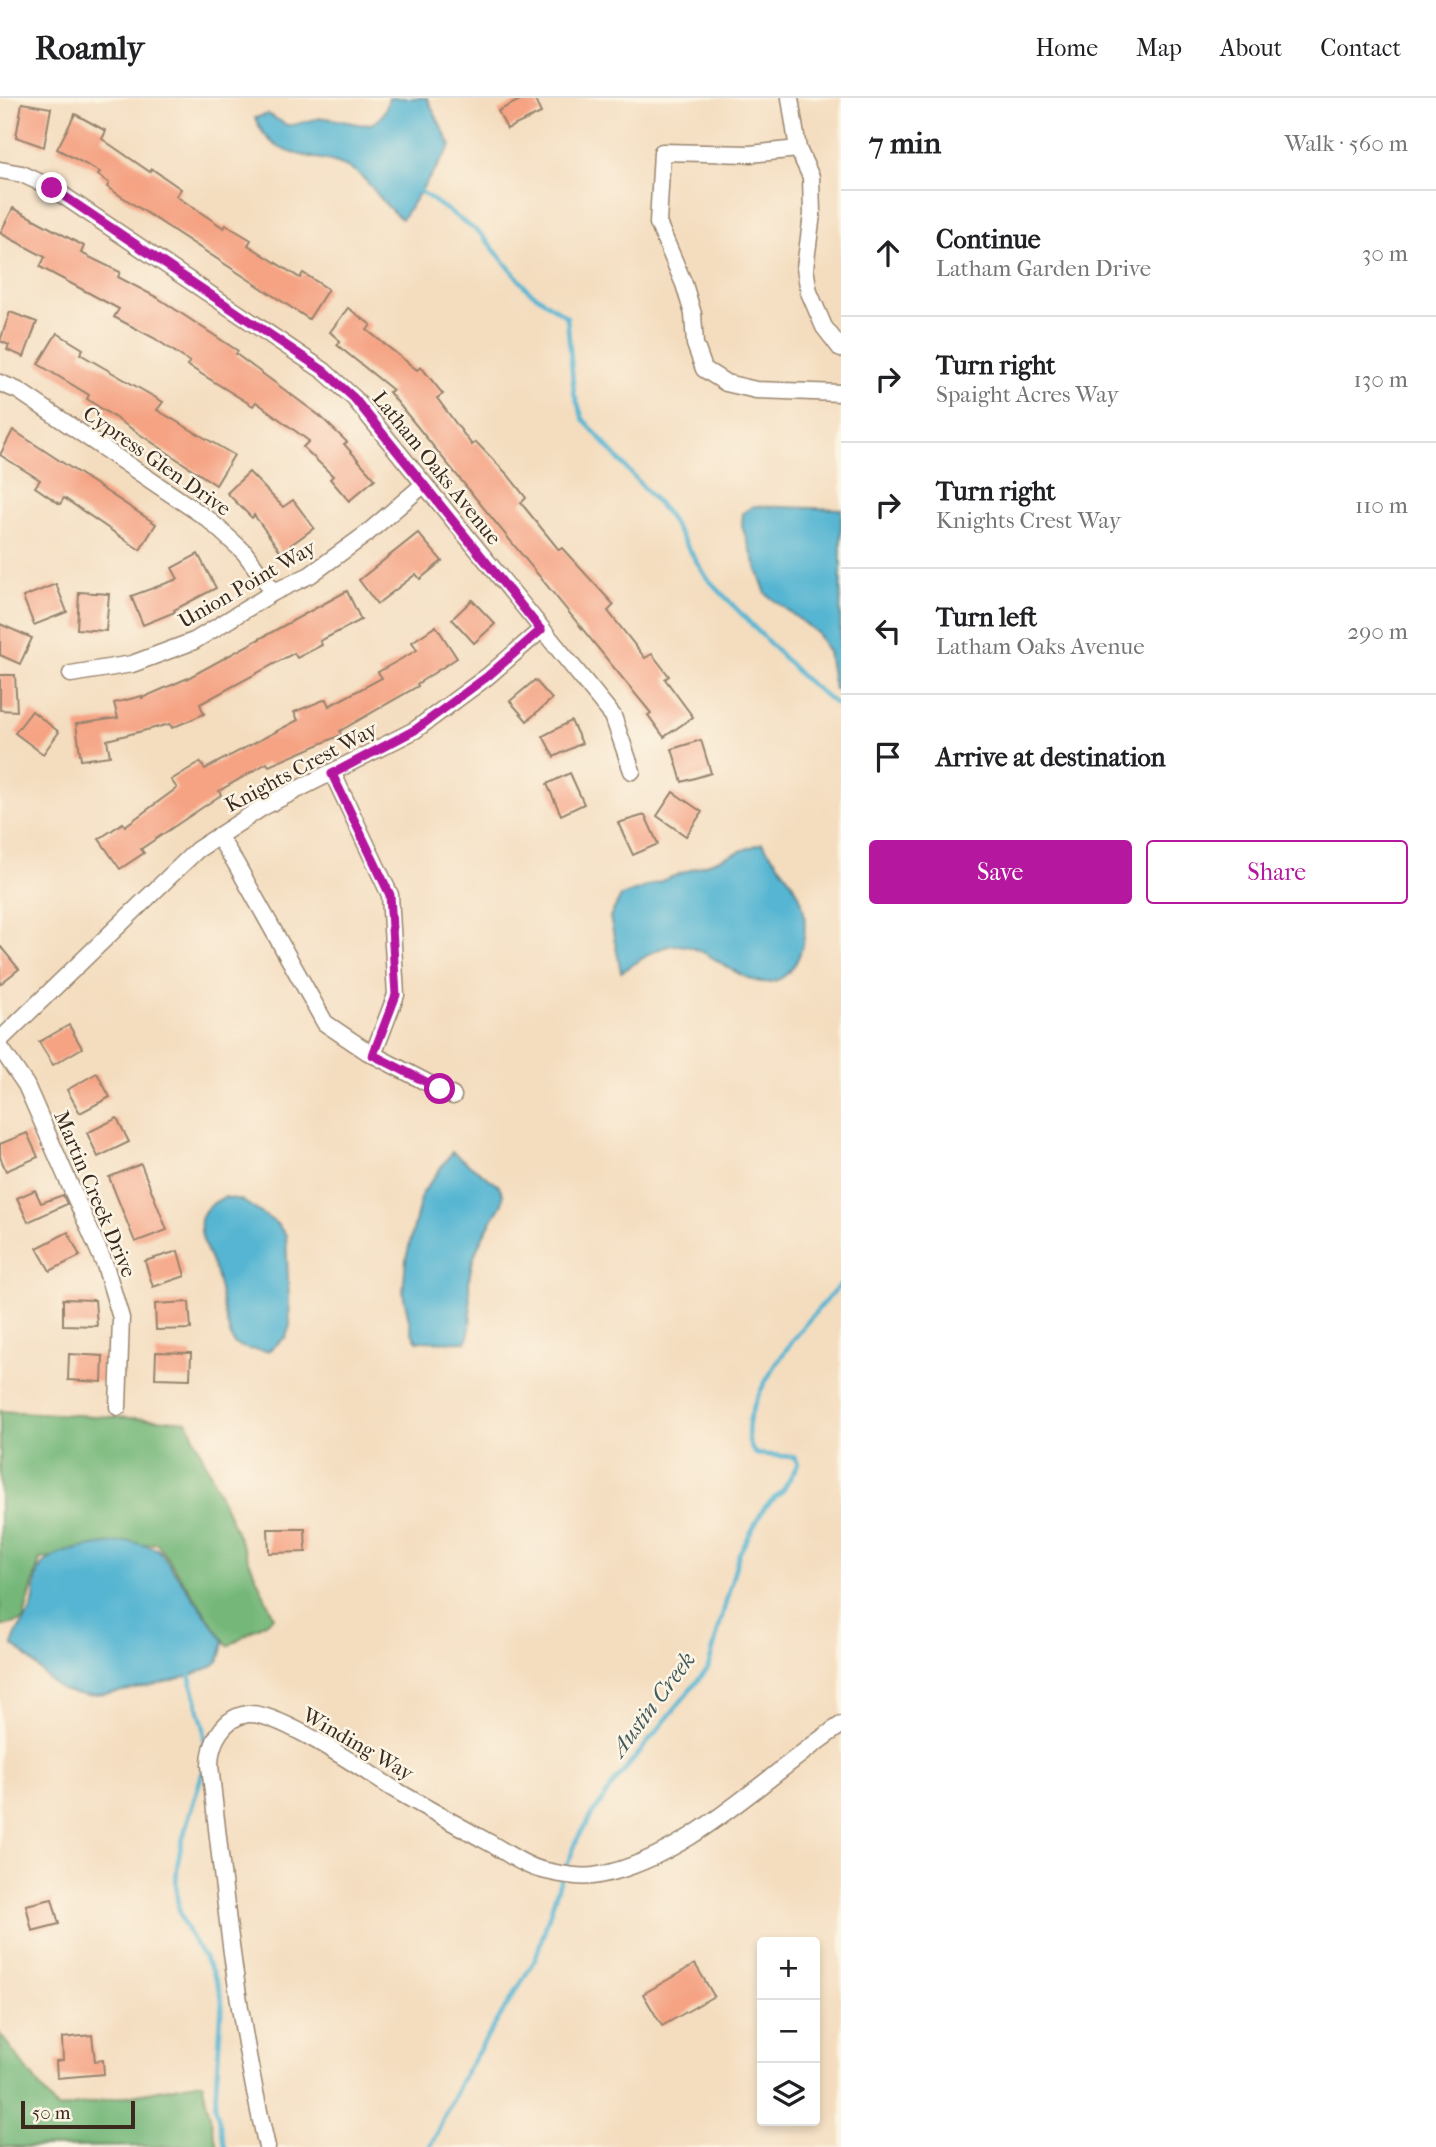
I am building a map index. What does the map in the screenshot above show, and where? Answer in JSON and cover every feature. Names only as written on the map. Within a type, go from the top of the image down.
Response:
[{"type":"street","points":[[790,98],[798,149],[811,177],[812,214],[805,268],[809,292],[824,327],[841,349]]},
{"type":"street","points":[[798,149],[750,154],[662,152],[658,223],[684,284],[692,314],[695,344],[704,369],[726,383],[756,390],[841,393]]},
{"type":"street","name":"Latham Oaks Avenue","points":[[0,170],[22,174],[52,188],[324,371],[354,398],[422,486],[612,716],[632,771]]},
{"type":"street","name":"Cypress Glen Drive","points":[[0,383],[19,391],[208,519],[244,552],[274,592]]},
{"type":"street","name":"Union Point Way","points":[[71,674],[132,664],[194,641],[274,592],[310,575],[365,536],[422,486]]},
{"type":"street","name":"Knights Crest Way","points":[[0,1040],[197,850],[263,807],[415,730],[488,676],[541,630]]},
{"type":"street","points":[[332,774],[390,895],[396,995],[373,1055]]},
{"type":"street","points":[[218,836],[236,862],[325,1023],[373,1055],[453,1096]]},
{"type":"street","name":"Martin Creek Drive","points":[[0,1047],[26,1085],[106,1265],[121,1318],[118,1407]]},
{"type":"street","name":"Winding Way","points":[[267,2147],[246,2056],[232,1965],[210,1765],[210,1753],[218,1735],[234,1719],[248,1714],[295,1729],[400,1793],[537,1869],[581,1876],[598,1876],[623,1868],[682,1840],[741,1803],[772,1773],[841,1725]]},
{"type":"green space","points":[[0,1411],[187,1421],[274,1617],[228,1646],[157,1543],[40,1559],[23,1621],[0,1627]]},
{"type":"green space","points":[[0,2034],[57,2109],[202,2082],[217,2146],[0,2147]]},
{"type":"water","points":[[389,98],[427,98],[451,146],[402,219],[356,172],[327,160],[287,151],[264,134],[255,118],[268,114],[287,125],[325,118],[355,124],[372,123],[385,111]]},
{"type":"water","points":[[753,506],[841,509],[840,691],[834,688],[828,652],[817,633],[766,594],[742,526],[743,513]]},
{"type":"water","points":[[762,843],[792,882],[803,908],[804,939],[800,954],[783,977],[771,982],[746,978],[699,950],[678,945],[656,951],[621,972],[610,917],[621,896]]},
{"type":"water","points":[[452,1152],[499,1186],[503,1194],[502,1204],[472,1262],[469,1283],[470,1321],[466,1342],[417,1341],[412,1333],[403,1293],[406,1259],[422,1194]]},
{"type":"water","points":[[224,1197],[241,1200],[276,1223],[286,1235],[290,1325],[286,1337],[268,1351],[234,1344],[216,1274],[203,1240],[201,1220],[204,1212]]},
{"type":"water","points":[[129,1541],[158,1549],[224,1641],[220,1657],[210,1667],[197,1673],[139,1688],[90,1695],[61,1689],[13,1646],[15,1636],[32,1608],[39,1570],[54,1556],[66,1552]]},
{"type":"building","points":[[524,98],[534,98],[541,113],[507,129],[498,111]]},
{"type":"building","points":[[22,103],[51,108],[44,147],[16,137]]},
{"type":"building","points":[[75,114],[106,131],[102,139],[150,172],[152,169],[181,189],[176,196],[224,228],[226,225],[251,240],[248,245],[300,278],[303,273],[328,289],[309,319],[107,187],[109,183],[98,175],[100,172],[57,149]]},
{"type":"building","points":[[13,208],[84,246],[81,253],[120,272],[118,277],[158,298],[238,351],[236,354],[320,416],[347,442],[344,444],[375,479],[349,501],[330,479],[333,476],[303,447],[309,441],[256,402],[253,406],[187,365],[190,362],[154,338],[114,317],[119,309],[40,267],[45,257],[0,233]]},
{"type":"building","points":[[348,308],[371,325],[367,330],[417,370],[421,367],[443,394],[437,398],[472,445],[476,442],[508,475],[526,498],[521,503],[559,550],[562,548],[614,605],[608,611],[645,658],[652,654],[669,676],[665,679],[693,717],[664,737],[648,715],[651,713],[389,392],[393,390],[337,345],[340,341],[330,332]]},
{"type":"building","points":[[10,312],[37,322],[24,357],[7,350],[9,345],[0,341]]},
{"type":"building","points":[[57,333],[83,349],[80,354],[163,402],[157,410],[234,455],[216,485],[87,399],[89,395],[38,364]]},
{"type":"building","points":[[13,430],[156,524],[140,550],[64,498],[60,504],[35,487],[40,480],[0,455]]},
{"type":"building","points":[[249,472],[283,507],[293,500],[314,528],[281,552],[254,515],[252,518],[227,493]]},
{"type":"building","points":[[418,533],[442,561],[420,579],[416,574],[377,604],[359,580]]},
{"type":"building","points":[[198,554],[216,588],[174,610],[175,612],[143,625],[131,596],[178,579],[172,568]]},
{"type":"building","points":[[56,584],[67,612],[34,625],[23,597]]},
{"type":"building","points":[[347,591],[361,620],[320,641],[322,645],[297,658],[294,653],[200,704],[204,714],[172,728],[170,724],[107,740],[110,756],[81,760],[76,724],[118,718],[114,703],[142,698],[188,678]]},
{"type":"building","points":[[79,592],[109,594],[106,631],[77,629]]},
{"type":"building","points":[[472,600],[495,624],[474,643],[452,619]]},
{"type":"building","points":[[0,624],[32,638],[20,664],[0,655]]},
{"type":"building","points":[[436,626],[457,658],[417,684],[418,686],[340,731],[341,735],[269,766],[267,763],[219,791],[221,795],[141,849],[144,853],[120,869],[99,839],[123,823],[125,826],[177,788],[171,780],[200,762],[205,769],[298,720],[294,712],[326,699],[329,706],[382,678],[378,672],[417,650],[412,642]]},
{"type":"building","points":[[0,675],[15,675],[17,711],[0,710]]},
{"type":"building","points":[[535,680],[552,699],[527,721],[510,701]]},
{"type":"building","points":[[32,711],[59,732],[43,754],[15,733]]},
{"type":"building","points":[[571,721],[582,743],[554,757],[543,736]]},
{"type":"building","points":[[701,740],[711,773],[682,782],[672,749]]},
{"type":"building","points":[[570,773],[584,804],[561,815],[547,784]]},
{"type":"building","points":[[673,792],[702,812],[686,836],[657,816]]},
{"type":"building","points":[[645,815],[658,844],[633,855],[618,823]]},
{"type":"building","points":[[0,946],[19,969],[0,984]]},
{"type":"building","points":[[69,1025],[82,1048],[53,1065],[39,1042]]},
{"type":"building","points":[[97,1073],[110,1097],[80,1113],[67,1090]]},
{"type":"building","points":[[117,1118],[129,1142],[98,1157],[87,1133]]},
{"type":"building","points":[[27,1133],[38,1157],[6,1171],[0,1157],[0,1144]]},
{"type":"building","points":[[141,1164],[167,1230],[135,1242],[109,1177]]},
{"type":"building","points":[[35,1190],[41,1203],[63,1195],[67,1204],[28,1222],[17,1198]]},
{"type":"building","points":[[68,1232],[80,1256],[50,1271],[37,1248]]},
{"type":"building","points":[[178,1251],[185,1276],[153,1287],[145,1261]]},
{"type":"building","points":[[63,1299],[95,1300],[97,1326],[63,1325]]},
{"type":"building","points":[[189,1302],[191,1329],[156,1330],[155,1304]]},
{"type":"building","points":[[156,1352],[191,1353],[190,1379],[155,1378]]},
{"type":"building","points":[[69,1354],[103,1356],[102,1382],[68,1380]]},
{"type":"building","points":[[268,1529],[305,1529],[306,1552],[269,1553]]},
{"type":"building","points":[[52,1899],[59,1924],[32,1931],[26,1905]]},
{"type":"building","points":[[695,1964],[714,1996],[662,2026],[643,1994]]},
{"type":"building","points":[[92,2035],[95,2061],[103,2060],[104,2074],[57,2078],[56,2061],[63,2060],[62,2038]]},
{"type":"waterway","points":[[417,189],[481,234],[528,290],[567,317],[574,393],[583,419],[667,514],[707,578],[803,678],[841,708]]},
{"type":"waterway","name":"Austin Creek","points":[[565,1870],[580,1833],[612,1786],[708,1668],[739,1554],[764,1508],[784,1489],[798,1464],[794,1457],[756,1454],[748,1437],[751,1416],[760,1391],[775,1366],[811,1317],[841,1284]]},
{"type":"waterway","points":[[188,1671],[204,1728],[204,1754]]},
{"type":"waterway","points":[[204,1766],[181,1845],[176,1885],[184,1924],[211,1969],[222,2001],[215,2104],[225,2147]]},
{"type":"waterway","name":"Austin Creek","points":[[430,2147],[462,2078],[535,1960],[561,1878]]},
{"type":"route","points":[[52,188],[324,371],[354,398],[422,486],[541,630],[488,676],[415,730],[332,774],[390,895],[396,995],[373,1055],[440,1089]]}]
